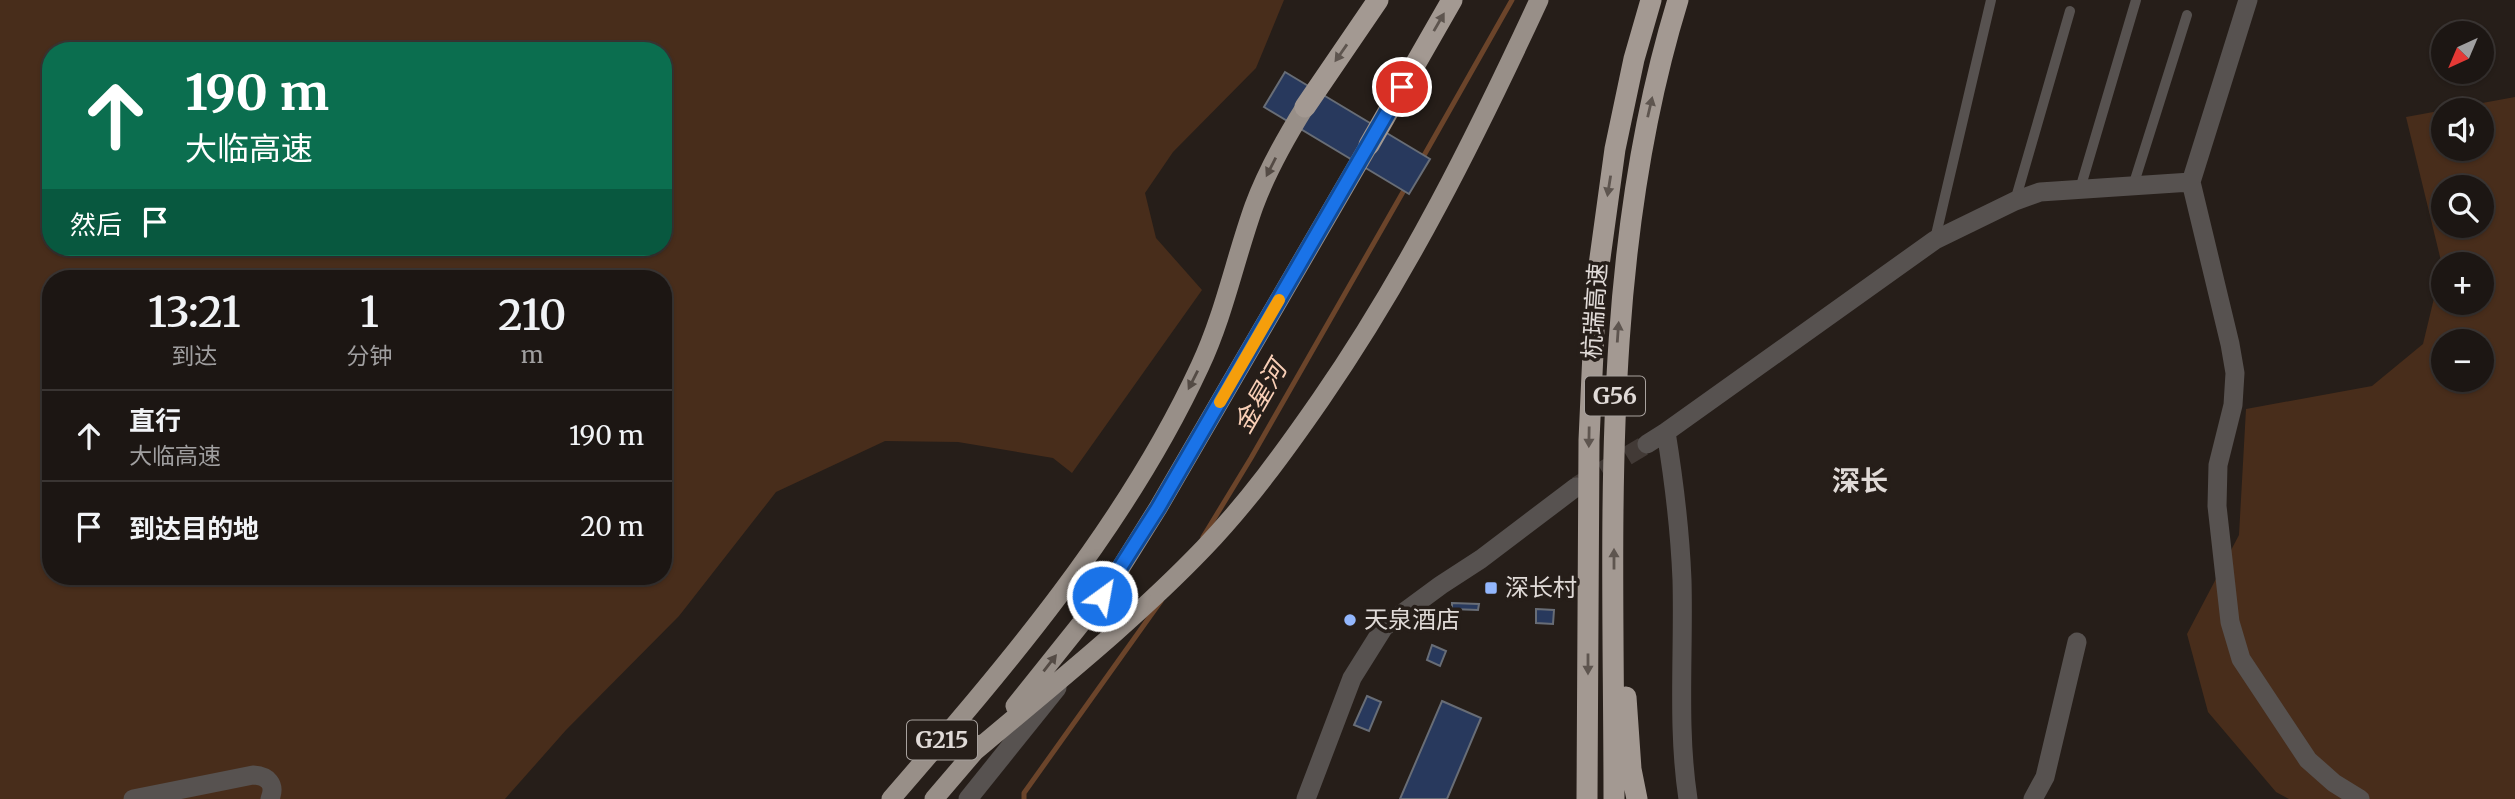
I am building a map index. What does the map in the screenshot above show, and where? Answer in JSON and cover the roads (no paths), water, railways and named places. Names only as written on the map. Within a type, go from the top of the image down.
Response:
[{"type":"highway","points":[[1305,107],[1378,0]]},
{"type":"highway","points":[[949,733],[974,752],[1037,680],[1102,596],[1158,508],[1452,0]]},
{"type":"highway","name":"G215","points":[[934,799],[974,752],[1134,616],[1205,547],[1254,491],[1295,438],[1358,345],[1411,258],[1455,175],[1539,0]]},
{"type":"highway","name":"杭瑞高速","points":[[1587,799],[1590,382],[1596,288],[1617,138],[1634,59],[1651,0]]},
{"type":"highway","name":"杭瑞高速","points":[[1614,799],[1615,394],[1623,278],[1640,154],[1659,66],[1678,0]]},
{"type":"highway","name":"G215","points":[[891,799],[993,681],[1079,568],[1166,433],[1201,365],[1222,311],[1254,206],[1268,172],[1305,107]]},
{"type":"highway","points":[[1614,601],[1628,708],[1631,769],[1637,799]]},
{"type":"highway","points":[[1577,799],[1587,695]]},
{"type":"street","points":[[2248,0],[2191,182],[2235,373],[2233,405],[2218,465],[2217,506],[2230,622],[2241,659],[2308,760],[2334,783],[2360,799]]},
{"type":"street","points":[[1647,444],[1935,240],[2015,201],[2040,192],[2191,182]]},
{"type":"street","points":[[1665,432],[1676,503],[1682,579],[1683,765],[1688,799]]},
{"type":"street","points":[[1306,799],[1352,678],[1384,627],[1482,559],[1576,486]]},
{"type":"street","points":[[2033,799],[2045,776],[2077,642]]},
{"type":"street","points":[[968,799],[1073,669]]},
{"type":"street","points":[[133,799],[253,775],[265,777],[271,783],[273,791],[270,799]]},
{"type":"lane","points":[[1935,240],[1991,0]]},
{"type":"lane","points":[[2080,189],[2136,0]]},
{"type":"lane","points":[[2015,201],[2070,11]]},
{"type":"lane","points":[[2133,186],[2187,15]]},
{"type":"waterway","name":"金星河","points":[[1422,159],[1512,0]]},
{"type":"waterway","name":"金星河","points":[[1203,537],[1407,185]]},
{"type":"waterway","name":"金星河","points":[[1024,799],[1024,793],[1161,601]]},
{"type":"tunnel","points":[[1577,486],[1647,444]]},
{"type":"place","name":"深长村","points":[[1491,588]]},
{"type":"place","name":"天泉酒店","points":[[1350,620]]},
{"type":"district","name":"深长","points":[[1860,481]]}]
